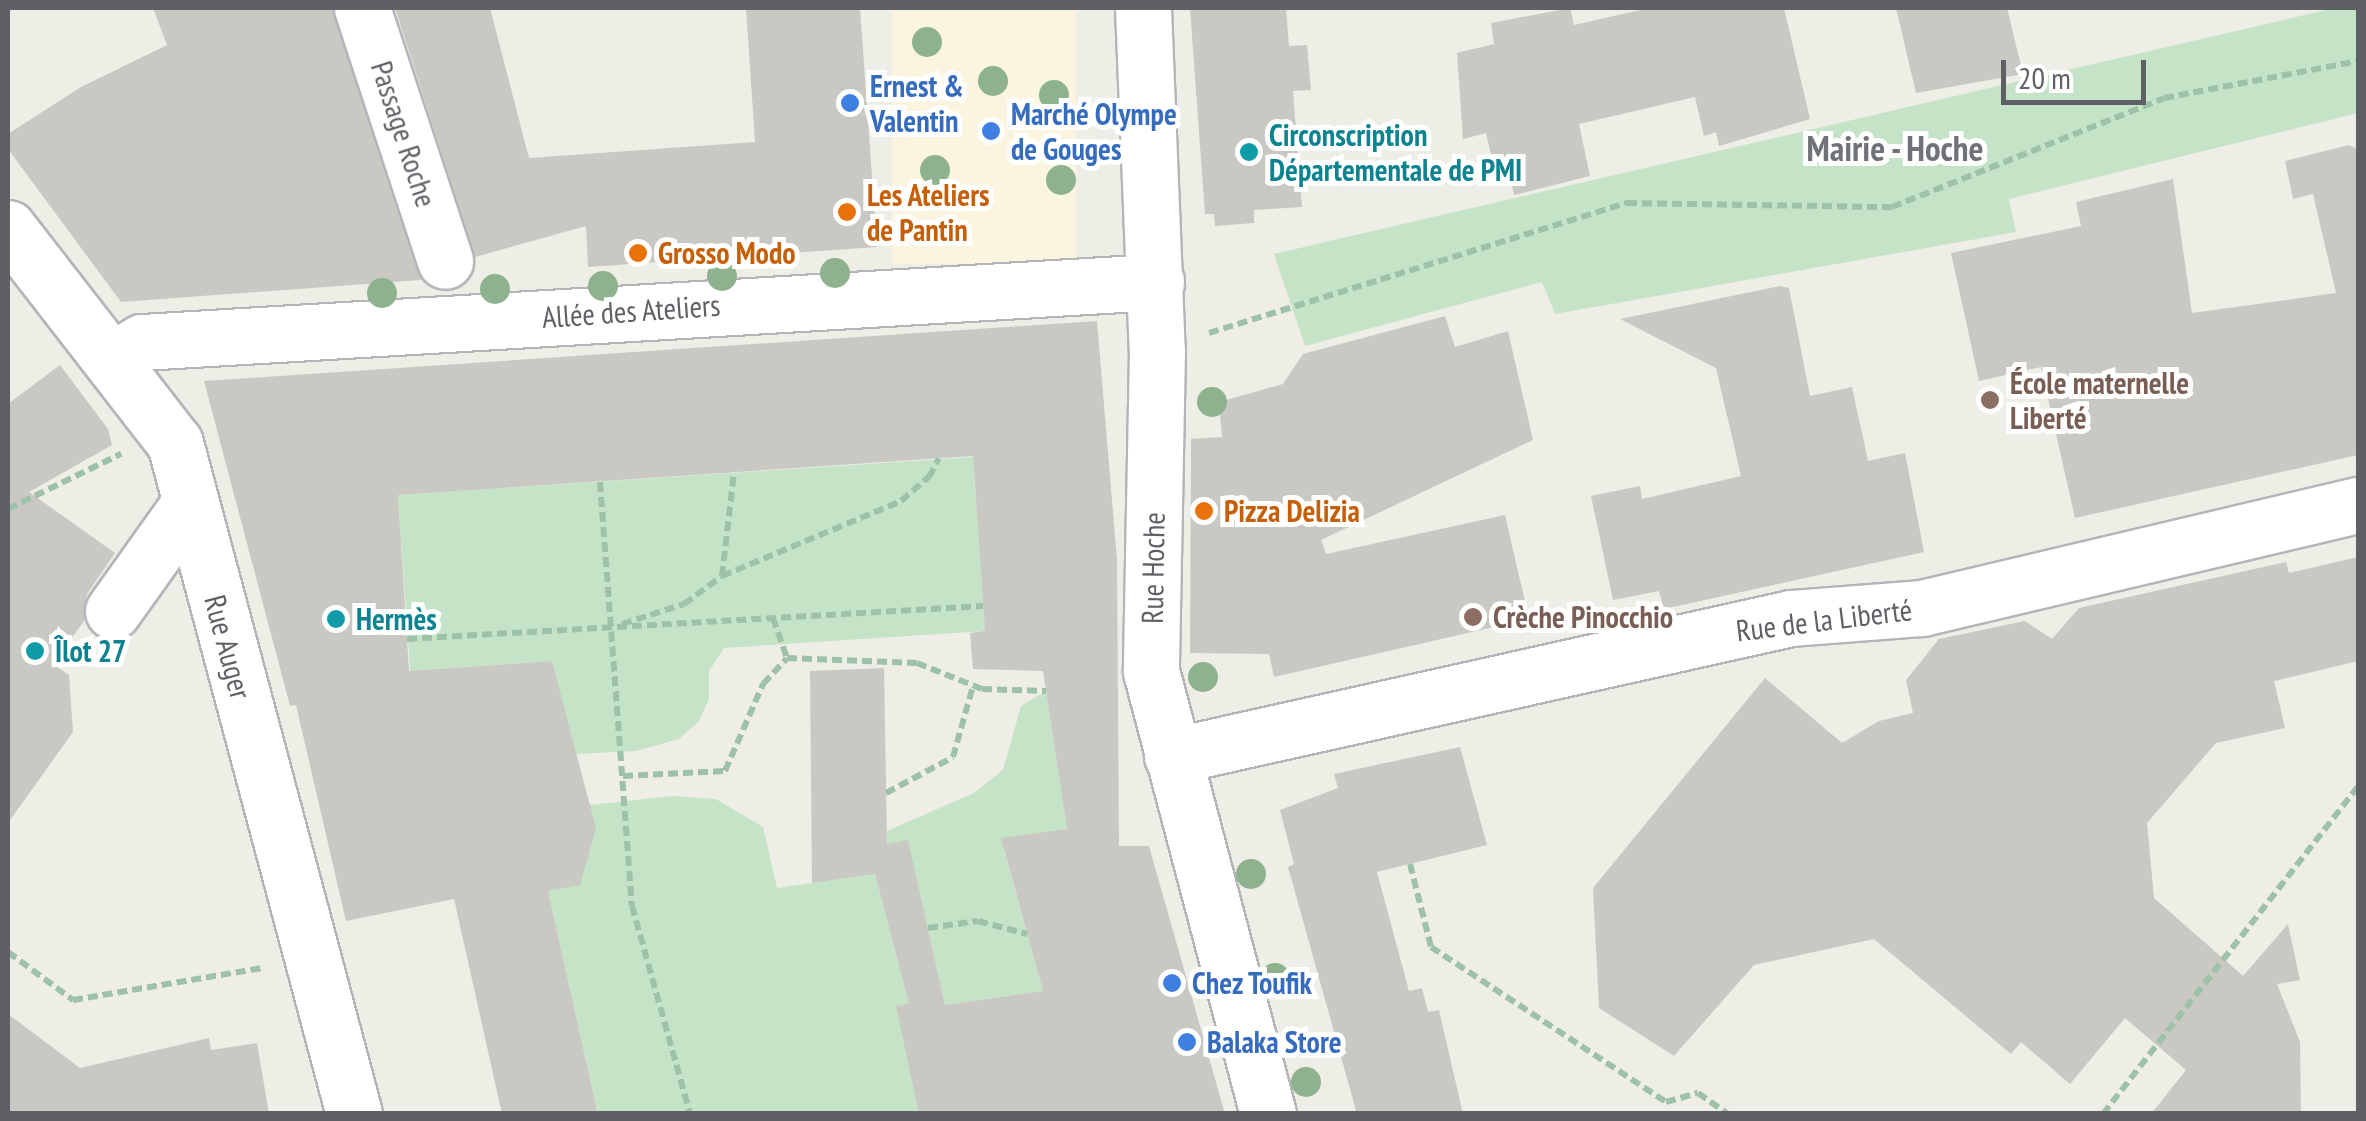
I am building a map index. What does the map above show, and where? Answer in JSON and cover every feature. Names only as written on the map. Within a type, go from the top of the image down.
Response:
[{"type":"street","name":"Passage Roche","points":[[362,8],[445,261]]},
{"type":"street","name":"Rue Hoche","points":[[1143,8],[1158,350],[1151,672],[1268,1114]]},
{"type":"street","name":"Rue Auger","points":[[8,228],[175,443],[354,1114]]},
{"type":"street","name":"Allée des Ateliers","points":[[110,360],[142,342],[1156,282]]},
{"type":"street","points":[[113,611],[190,502]]},
{"type":"street","name":"Rue de la Liberté","points":[[1172,756],[1791,618],[1922,608],[2358,505]]},
{"type":"path","points":[[1158,350],[1628,203],[1892,207],[2164,98],[2358,61]]},
{"type":"path","points":[[611,628],[684,604],[722,576],[901,501],[929,477],[938,458]]},
{"type":"path","points":[[8,508],[96,466]]},
{"type":"path","points":[[722,576],[734,473]]},
{"type":"path","points":[[600,482],[632,906],[690,1114]]},
{"type":"path","points":[[407,639],[983,606]]},
{"type":"path","points":[[773,618],[787,658]]},
{"type":"path","points":[[622,776],[726,771],[747,734],[763,684],[787,658],[917,663],[973,686],[1046,691]]},
{"type":"path","points":[[886,793],[954,757],[973,686]]},
{"type":"path","points":[[2104,1114],[2358,786]]},
{"type":"path","points":[[1410,864],[1431,947],[1666,1102],[1698,1093],[1728,1114]]},
{"type":"path","points":[[928,928],[978,921],[1028,934]]},
{"type":"path","points":[[8,952],[73,1000],[274,966]]},
{"type":"shaded area","name":"Marché Olympe de Gouges","points":[[892,8],[1076,8],[1076,264],[892,264]]},
{"type":"green space","points":[[2335,8],[2358,8],[2358,113],[2009,199],[2016,232],[1555,314],[1542,282],[1305,346],[1274,254]]},
{"type":"green space","points":[[973,457],[985,631],[724,648],[709,671],[709,699],[699,721],[679,739],[636,751],[576,754],[551,661],[423,670],[412,698],[398,495]]},
{"type":"green space","points":[[1046,691],[1067,829],[1004,850],[1043,991],[945,1005],[914,868],[888,872],[887,831],[974,793],[1003,770],[1021,706]]},
{"type":"green space","points":[[672,796],[716,799],[763,827],[777,888],[875,874],[909,1004],[919,1113],[598,1113],[548,891],[580,884],[590,805]]},
{"type":"building","points":[[153,8],[332,8],[421,280],[121,302],[8,149],[8,134],[81,87],[167,45]]},
{"type":"building","points":[[395,8],[490,8],[529,158],[755,142],[746,8],[860,8],[877,247],[588,267],[586,226],[475,257]]},
{"type":"building","name":"Circonscription Départementale de PMI","points":[[1190,8],[1286,8],[1289,46],[1307,45],[1311,90],[1293,91],[1302,207],[1254,210],[1254,223],[1215,226],[1214,214],[1205,214]]},
{"type":"building","points":[[1570,8],[1574,25],[1649,8],[1784,8],[1810,119],[1719,146],[1716,132],[1704,136],[1695,97],[1579,124],[1590,176],[1514,195],[1511,181],[1498,184],[1486,133],[1463,139],[1457,53],[1494,44],[1491,23]]},
{"type":"building","points":[[1896,8],[2007,8],[2023,74],[1916,93]]},
{"type":"building","points":[[2349,145],[2358,149],[2358,455],[2075,518],[2041,367],[1979,381],[1951,253],[2081,226],[2076,202],[2173,179],[2192,313],[2336,293],[2313,194],[2293,199],[2285,161]]},
{"type":"building","points":[[1780,286],[1789,288],[1810,396],[1852,387],[1868,461],[1905,453],[1924,552],[1664,609],[1659,591],[1613,600],[1591,496],[1640,486],[1642,499],[1741,476],[1716,368],[1620,319]]},
{"type":"building","points":[[1445,316],[1455,347],[1508,331],[1533,440],[1321,540],[1326,554],[1505,515],[1529,619],[1274,677],[1269,654],[1190,653],[1191,439],[1222,437],[1219,402],[1283,384],[1303,354]]},
{"type":"building","name":"Hermès","points":[[1097,321],[1117,560],[1119,846],[1149,846],[1225,1114],[919,1114],[896,1006],[909,1004],[875,874],[812,883],[810,671],[884,668],[887,844],[908,840],[945,1005],[1043,991],[1001,838],[1067,829],[1043,671],[973,669],[970,633],[985,631],[973,456],[398,495],[409,671],[552,661],[596,828],[580,885],[548,891],[598,1114],[502,1114],[454,899],[346,921],[296,705],[290,706],[204,381]]},
{"type":"building","name":"Îlot 27","points":[[60,365],[108,429],[112,445],[29,492],[115,553],[87,594],[84,621],[53,664],[69,675],[73,732],[8,823],[8,404]]},
{"type":"building","points":[[2358,557],[2358,661],[2274,681],[2285,728],[2216,743],[2147,823],[2154,898],[2243,976],[2288,924],[2300,980],[2277,984],[2300,1042],[2301,1114],[2151,1114],[2186,1070],[2125,1018],[2070,1084],[2021,1042],[2011,1054],[1874,939],[1754,965],[1674,1056],[1599,1008],[1593,888],[1765,678],[1842,743],[1879,721],[1913,713],[1906,680],[1939,639],[2025,621],[2052,639],[2079,608],[2286,562],[2289,573]]},
{"type":"building","points":[[1460,747],[1487,845],[1377,872],[1409,991],[1422,988],[1428,1012],[1439,1010],[1463,1114],[1357,1114],[1288,867],[1294,864],[1280,810],[1338,788],[1334,774]]},
{"type":"building","points":[[8,1014],[80,1068],[209,1038],[211,1050],[257,1043],[269,1114],[8,1114]]},
{"type":"place","name":"Ernest & Valentin","points":[[850,103]]},
{"type":"place","name":"Marché Olympe de Gouges","points":[[991,131]]},
{"type":"place","name":"Circonscription Départementale de PMI","points":[[1249,152]]},
{"type":"place","name":"Les Ateliers de Pantin","points":[[847,212]]},
{"type":"place","name":"Grosso Modo","points":[[638,253]]},
{"type":"place","name":"École maternelle Liberté","points":[[1990,400]]},
{"type":"place","name":"Pizza Delizia","points":[[1204,511]]},
{"type":"place","name":"Crèche Pinocchio","points":[[1473,617]]},
{"type":"place","name":"Hermès","points":[[336,619]]},
{"type":"place","name":"Îlot 27","points":[[35,651]]},
{"type":"place","name":"Chez Toufik","points":[[1172,983]]},
{"type":"place","name":"Balaka Store","points":[[1187,1042]]},
{"type":"district","name":"Mairie - Hoche","points":[[1895,148]]}]
